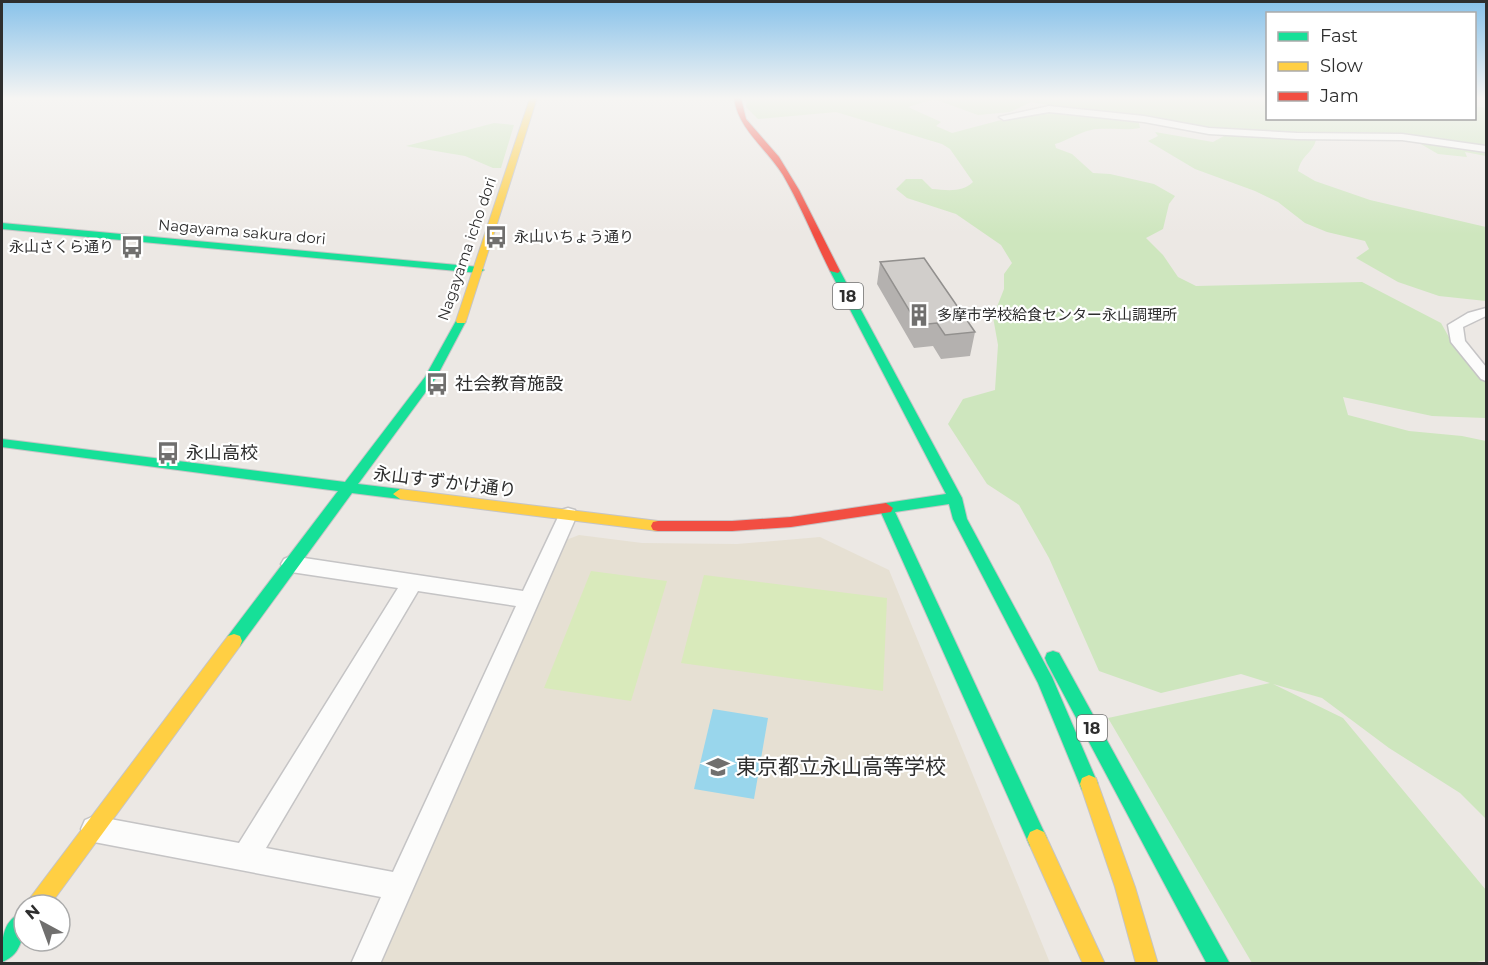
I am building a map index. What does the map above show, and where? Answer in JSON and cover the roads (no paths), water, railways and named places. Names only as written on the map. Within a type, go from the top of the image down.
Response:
[{"type":"street","name":"Nagayama icho dori","points":[[46,893],[430,378],[461,322],[520,143]]},
{"type":"street","name":"18","points":[[764,143],[792,181],[820,243],[955,498],[960,519],[1037,663],[1080,761],[1131,905],[1147,963]]},
{"type":"street","points":[[1443,143],[1486,149]]},
{"type":"street","name":"Nagayama sakura dori","points":[[2,226],[479,270]]},
{"type":"street","points":[[1486,312],[1455,325],[1458,342],[1486,376]]},
{"type":"street","name":"永山すずかけ通り","points":[[2,443],[646,526],[732,526],[791,522],[955,498]]},
{"type":"street","name":"18","points":[[955,498],[973,516],[1014,589]]},
{"type":"street","points":[[886,508],[1094,963]]},
{"type":"street","points":[[364,963],[568,515]]},
{"type":"street","points":[[291,564],[530,600]]},
{"type":"street","points":[[246,856],[412,583]]},
{"type":"street","name":"18","points":[[1044,641],[1219,963]]},
{"type":"street","points":[[94,829],[400,887]]},
{"type":"street","points":[[2,951],[12,938]]},
{"type":"water","points":[[713,709],[768,718],[754,799],[694,789]]},
{"type":"place","name":"永山いちょう通り","points":[[496,237]]},
{"type":"place","name":"永山さくら通り","points":[[132,247]]},
{"type":"place","name":"多摩市学校給食センター永山調理所","points":[[919,315]]},
{"type":"place","name":"社会教育施設","points":[[437,384]]},
{"type":"place","name":"永山高校","points":[[168,453]]},
{"type":"place","name":"東京都立永山高等学校","points":[[718,767]]}]
